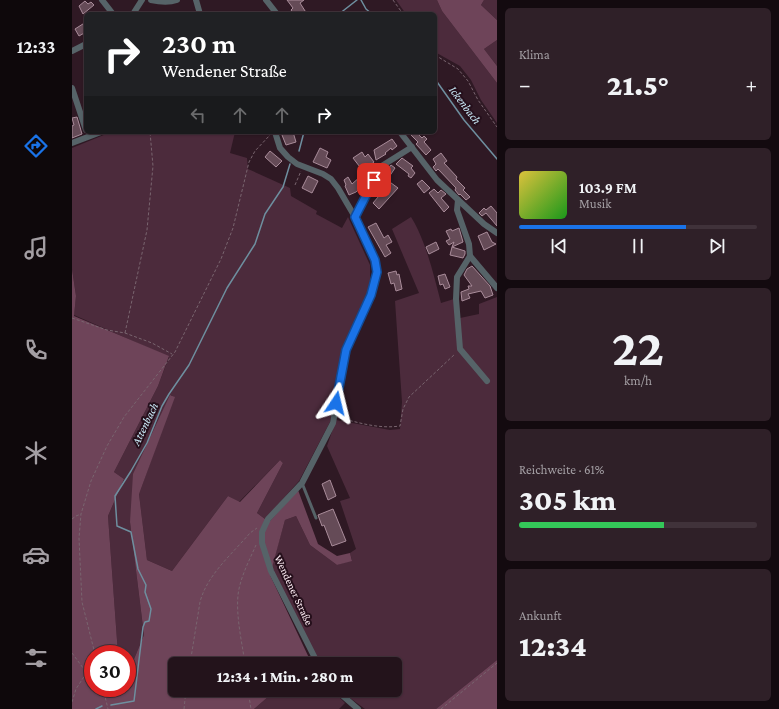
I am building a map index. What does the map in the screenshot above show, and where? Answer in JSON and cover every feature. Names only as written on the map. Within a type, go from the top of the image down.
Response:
[{"type":"street","points":[[102,0],[111,12]]},
{"type":"street","points":[[134,12],[142,0]]},
{"type":"street","points":[[151,0],[163,2],[177,0]]},
{"type":"street","points":[[196,0],[199,12]]},
{"type":"street","points":[[266,0],[275,12]]},
{"type":"street","points":[[72,51],[84,45]]},
{"type":"street","points":[[72,88],[84,124]]},
{"type":"street","points":[[72,143],[86,134]]},
{"type":"street","points":[[275,134],[280,148],[297,164],[331,179],[355,217]]},
{"type":"street","points":[[402,134],[437,180],[488,227],[497,233]]},
{"type":"street","points":[[355,217],[380,167],[412,147]]},
{"type":"street","points":[[458,200],[457,210],[469,244],[470,256],[497,288]]},
{"type":"street","name":"Wendener Straße","points":[[314,657],[271,571],[262,543],[262,532],[268,519],[302,483],[333,423],[346,350],[371,295],[377,272],[373,255],[355,217]]},
{"type":"street","points":[[470,256],[457,277],[456,299],[460,349],[488,381]]},
{"type":"street","points":[[344,697],[358,709]]},
{"type":"lane","points":[[302,483],[316,518]]},
{"type":"path","points":[[393,0],[402,12]]},
{"type":"path","points":[[437,56],[458,69],[468,81],[478,100],[497,127]]},
{"type":"path","points":[[125,333],[148,222],[153,166],[150,134]]},
{"type":"path","points":[[93,645],[82,602],[79,538],[81,514],[91,481],[107,446],[124,417],[173,355],[221,260],[234,228],[249,162],[254,151],[272,134]]},
{"type":"path","points":[[295,185],[303,166]]},
{"type":"path","points":[[72,318],[108,330],[125,333],[152,343],[173,355]]},
{"type":"path","points":[[334,417],[388,428],[400,426],[403,409],[409,397],[460,349]]},
{"type":"path","points":[[72,519],[81,514]]},
{"type":"path","points":[[191,657],[202,593],[216,572],[250,533],[256,529]]},
{"type":"path","points":[[244,657],[238,609],[238,594],[243,576],[256,544]]},
{"type":"path","points":[[72,653],[84,668]]},
{"type":"path","points":[[441,709],[497,664]]},
{"type":"path","points":[[72,702],[76,689],[84,677]]},
{"type":"path","points":[[105,697],[108,709]]},
{"type":"path","points":[[184,709],[185,697]]},
{"type":"path","points":[[249,697],[251,709]]},
{"type":"shaded area","points":[[396,0],[437,0],[442,11],[497,83],[497,123],[481,100],[471,80],[460,66],[437,53],[437,12],[405,12]]},
{"type":"shaded area","points":[[437,0],[484,0],[481,5],[497,20],[497,40],[484,49],[497,66],[497,83],[442,11]]},
{"type":"shaded area","points":[[484,0],[497,0],[497,20],[481,5]]},
{"type":"shaded area","points":[[497,40],[497,66],[484,49]]},
{"type":"shaded area","points":[[106,134],[235,134],[230,153],[247,158],[248,169],[290,188],[291,196],[317,211],[316,214],[342,228],[348,217],[370,265],[370,281],[367,295],[343,350],[330,422],[299,481],[265,519],[257,513],[283,463],[280,460],[239,502],[228,496],[172,571],[147,560],[139,494],[130,522],[144,635],[136,654],[136,645],[117,645],[108,516],[124,479],[114,472],[158,386],[169,357],[74,315],[76,296],[72,269],[72,148]],"holes":[[[171,395],[174,397],[139,493]]]},
{"type":"shaded area","points":[[411,217],[425,248],[441,303],[454,299],[460,318],[479,314],[479,304],[497,297],[497,660],[436,709],[365,709],[349,697],[402,697],[402,657],[316,657],[271,569],[285,520],[296,516],[310,545],[337,565],[352,560],[350,553],[356,549],[340,501],[350,498],[327,446],[336,420],[390,430],[400,429],[402,402],[395,301],[419,293],[392,229]]},
{"type":"shaded area","points":[[72,269],[76,296],[74,316],[169,356],[158,386],[114,472],[124,479],[108,516],[117,645],[84,645],[84,697],[136,697],[136,654],[144,635],[130,522],[133,474],[170,395],[175,397],[139,494],[147,560],[172,571],[228,496],[240,502],[280,460],[283,463],[257,513],[269,522],[298,490],[318,544],[337,556],[350,553],[352,561],[337,565],[310,545],[296,516],[285,520],[270,575],[309,657],[168,657],[168,697],[268,697],[254,709],[72,709]]},
{"type":"shaded area","points":[[497,660],[497,709],[436,709]]},
{"type":"shaded area","points":[[268,697],[339,697],[345,703],[339,709],[254,709]]},
{"type":"building","points":[[287,0],[304,0],[300,3],[306,12],[292,12],[291,10],[293,8]]},
{"type":"building","points":[[85,1],[88,4],[91,2],[94,5],[83,14],[79,6]]},
{"type":"building","points":[[84,23],[84,33],[79,36],[75,29]]},
{"type":"building","points":[[77,117],[82,134],[72,138],[72,126],[74,125],[72,118]]},
{"type":"building","points":[[294,134],[296,142],[286,145],[282,135]]},
{"type":"building","points":[[418,134],[422,138],[424,136],[427,139],[424,142],[431,150],[426,155],[416,144],[418,142],[411,135]]},
{"type":"building","points":[[392,139],[397,146],[392,150],[391,148],[385,153],[386,154],[376,160],[374,150]]},
{"type":"building","points":[[320,148],[328,152],[326,157],[331,160],[327,168],[313,162]]},
{"type":"building","points":[[270,151],[282,161],[276,167],[265,157]]},
{"type":"building","points":[[362,152],[365,157],[368,154],[374,162],[363,171],[353,158]]},
{"type":"building","points":[[441,153],[447,161],[444,163],[457,177],[456,179],[465,188],[463,190],[470,197],[466,200],[460,194],[459,195],[455,190],[456,188],[438,169],[436,171],[433,167],[436,164],[433,159]]},
{"type":"building","points":[[402,158],[413,166],[411,168],[415,173],[411,178],[408,176],[409,174],[396,164]]},
{"type":"building","points":[[391,165],[395,168],[387,180],[398,188],[379,209],[373,203],[384,190],[377,184]]},
{"type":"building","points":[[365,170],[370,177],[369,179],[356,192],[349,195],[344,180],[348,177],[352,184]]},
{"type":"building","points":[[308,176],[318,181],[312,193],[302,188]]},
{"type":"building","points":[[422,180],[430,188],[424,193],[417,184]]},
{"type":"building","points":[[434,189],[438,193],[441,190],[446,194],[441,198],[449,207],[444,212],[429,193]]},
{"type":"building","points":[[491,206],[497,213],[497,226],[486,213],[482,216],[479,213],[484,208],[486,210]]},
{"type":"building","points":[[376,223],[384,238],[388,235],[392,242],[386,245],[391,253],[385,257],[368,227]]},
{"type":"building","points":[[459,228],[463,242],[452,247],[454,242],[449,245],[446,241],[450,239],[446,231],[451,229],[452,231]]},
{"type":"building","points":[[487,232],[492,242],[496,244],[484,250],[478,236]]},
{"type":"building","points":[[436,242],[439,249],[429,254],[426,247]]},
{"type":"building","points":[[452,247],[465,251],[463,258],[450,255]]},
{"type":"building","points":[[472,266],[490,286],[493,295],[485,298],[481,291],[468,294],[470,298],[462,301],[461,292],[469,289],[468,286],[472,286],[464,275],[467,269]]},
{"type":"building","points":[[396,271],[397,275],[399,274],[402,289],[396,291],[394,283],[391,284],[388,273]]},
{"type":"building","points":[[445,274],[450,287],[445,289],[443,284],[440,285],[438,276]]},
{"type":"building","points":[[330,480],[336,496],[328,500],[322,484]]},
{"type":"building","points":[[333,509],[346,541],[332,546],[324,525],[322,526],[318,515]]},
{"type":"waterway","name":"Attenbach","points":[[342,12],[357,0]]},
{"type":"waterway","name":"Ickenbach","points":[[361,0],[370,12]]},
{"type":"waterway","name":"Ickenbach","points":[[437,82],[464,120],[497,159]]},
{"type":"waterway","name":"Attenbach","points":[[299,151],[303,134]]},
{"type":"waterway","name":"Attenbach","points":[[111,705],[134,701],[143,627],[145,622],[149,621],[151,609],[145,592],[146,585],[138,569],[131,532],[117,526],[115,496],[147,443],[162,406],[189,365],[227,288],[255,244],[265,214],[283,187],[290,164]]},
{"type":"waterway","points":[[96,709],[102,706]]},
{"type":"route","points":[[336,403],[346,350],[371,295],[377,272],[375,260],[355,217],[374,180]]}]
